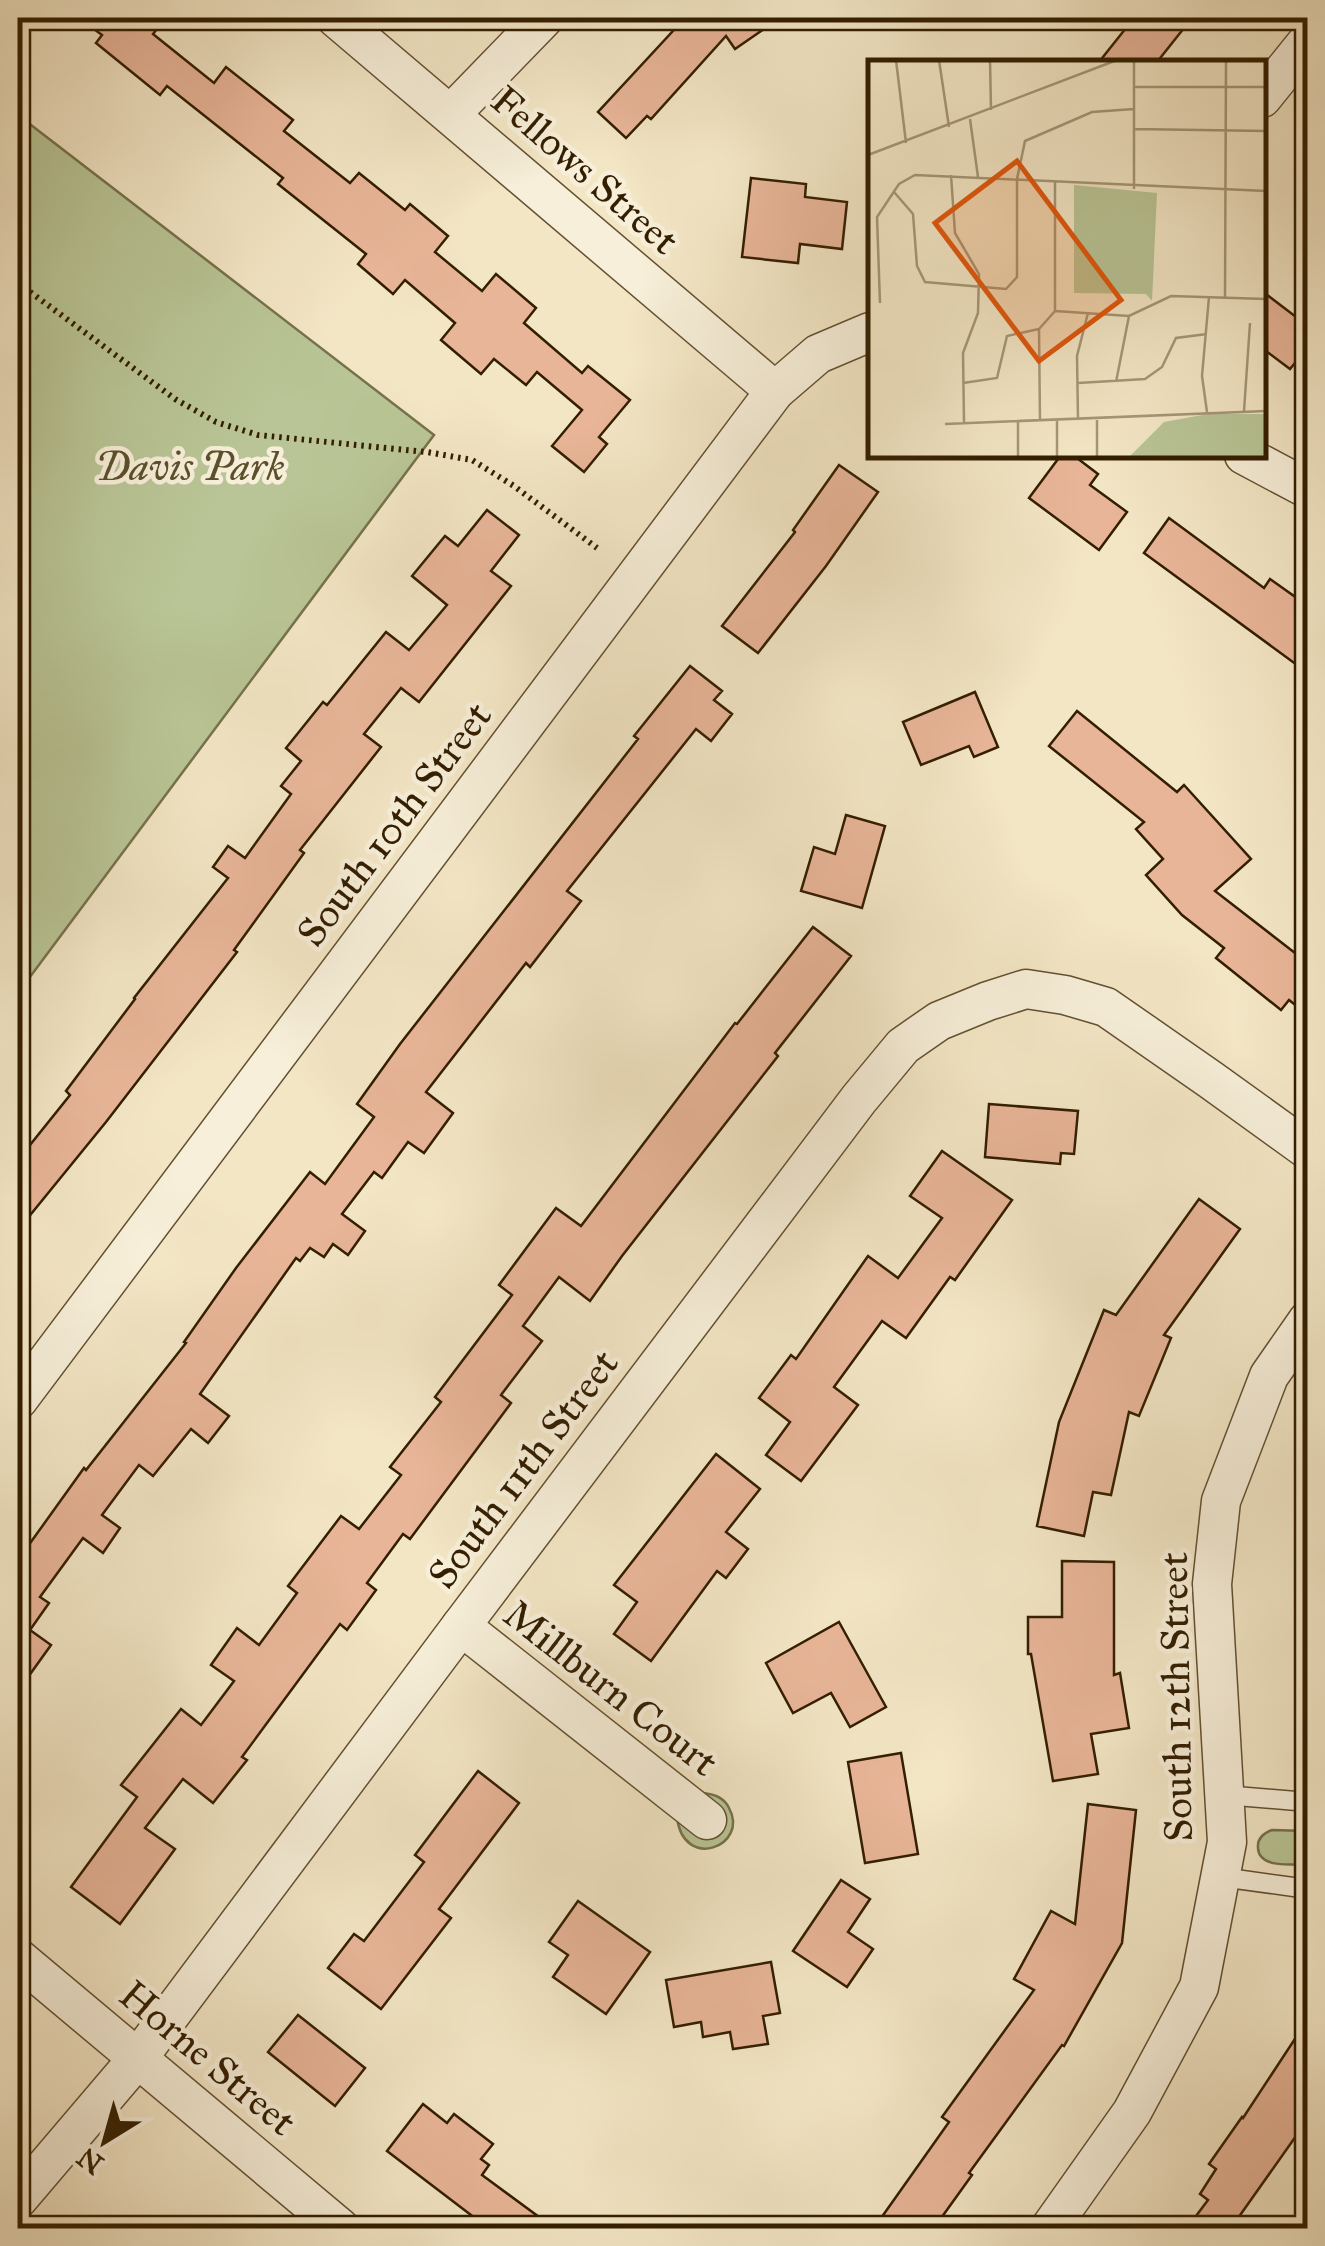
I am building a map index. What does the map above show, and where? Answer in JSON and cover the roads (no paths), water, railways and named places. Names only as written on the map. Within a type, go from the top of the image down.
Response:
[{"type":"street","name":"Fellows Street","points":[[336,18],[775,392]]},
{"type":"street","points":[[452,114],[544,18]]},
{"type":"street","points":[[1265,94],[1308,41]]},
{"type":"street","name":"South 10th Street","points":[[18,1400],[775,392],[818,354],[868,333]]},
{"type":"street","points":[[1249,458],[1308,490]]},
{"type":"street","name":"South 11th Street","points":[[18,2199],[138,2058],[460,1626],[903,1046],[939,1021],[988,1001],[1026,989],[1065,994],[1106,1007],[1308,1150]]},
{"type":"street","name":"South 12th Street","points":[[1050,2228],[1132,2112],[1199,1987],[1228,1842],[1212,1584],[1221,1500],[1269,1376],[1308,1320]]},
{"type":"street","name":"Millburn Court","points":[[460,1626],[706,1820]]},
{"type":"street","name":"Horne Street","points":[[18,1958],[340,2228]]},
{"type":"lane","points":[[1224,1794],[1308,1802]]},
{"type":"lane","points":[[1221,1877],[1308,1889]]},
{"type":"park label","name":"Davis Park","points":[[190,466]]}]
